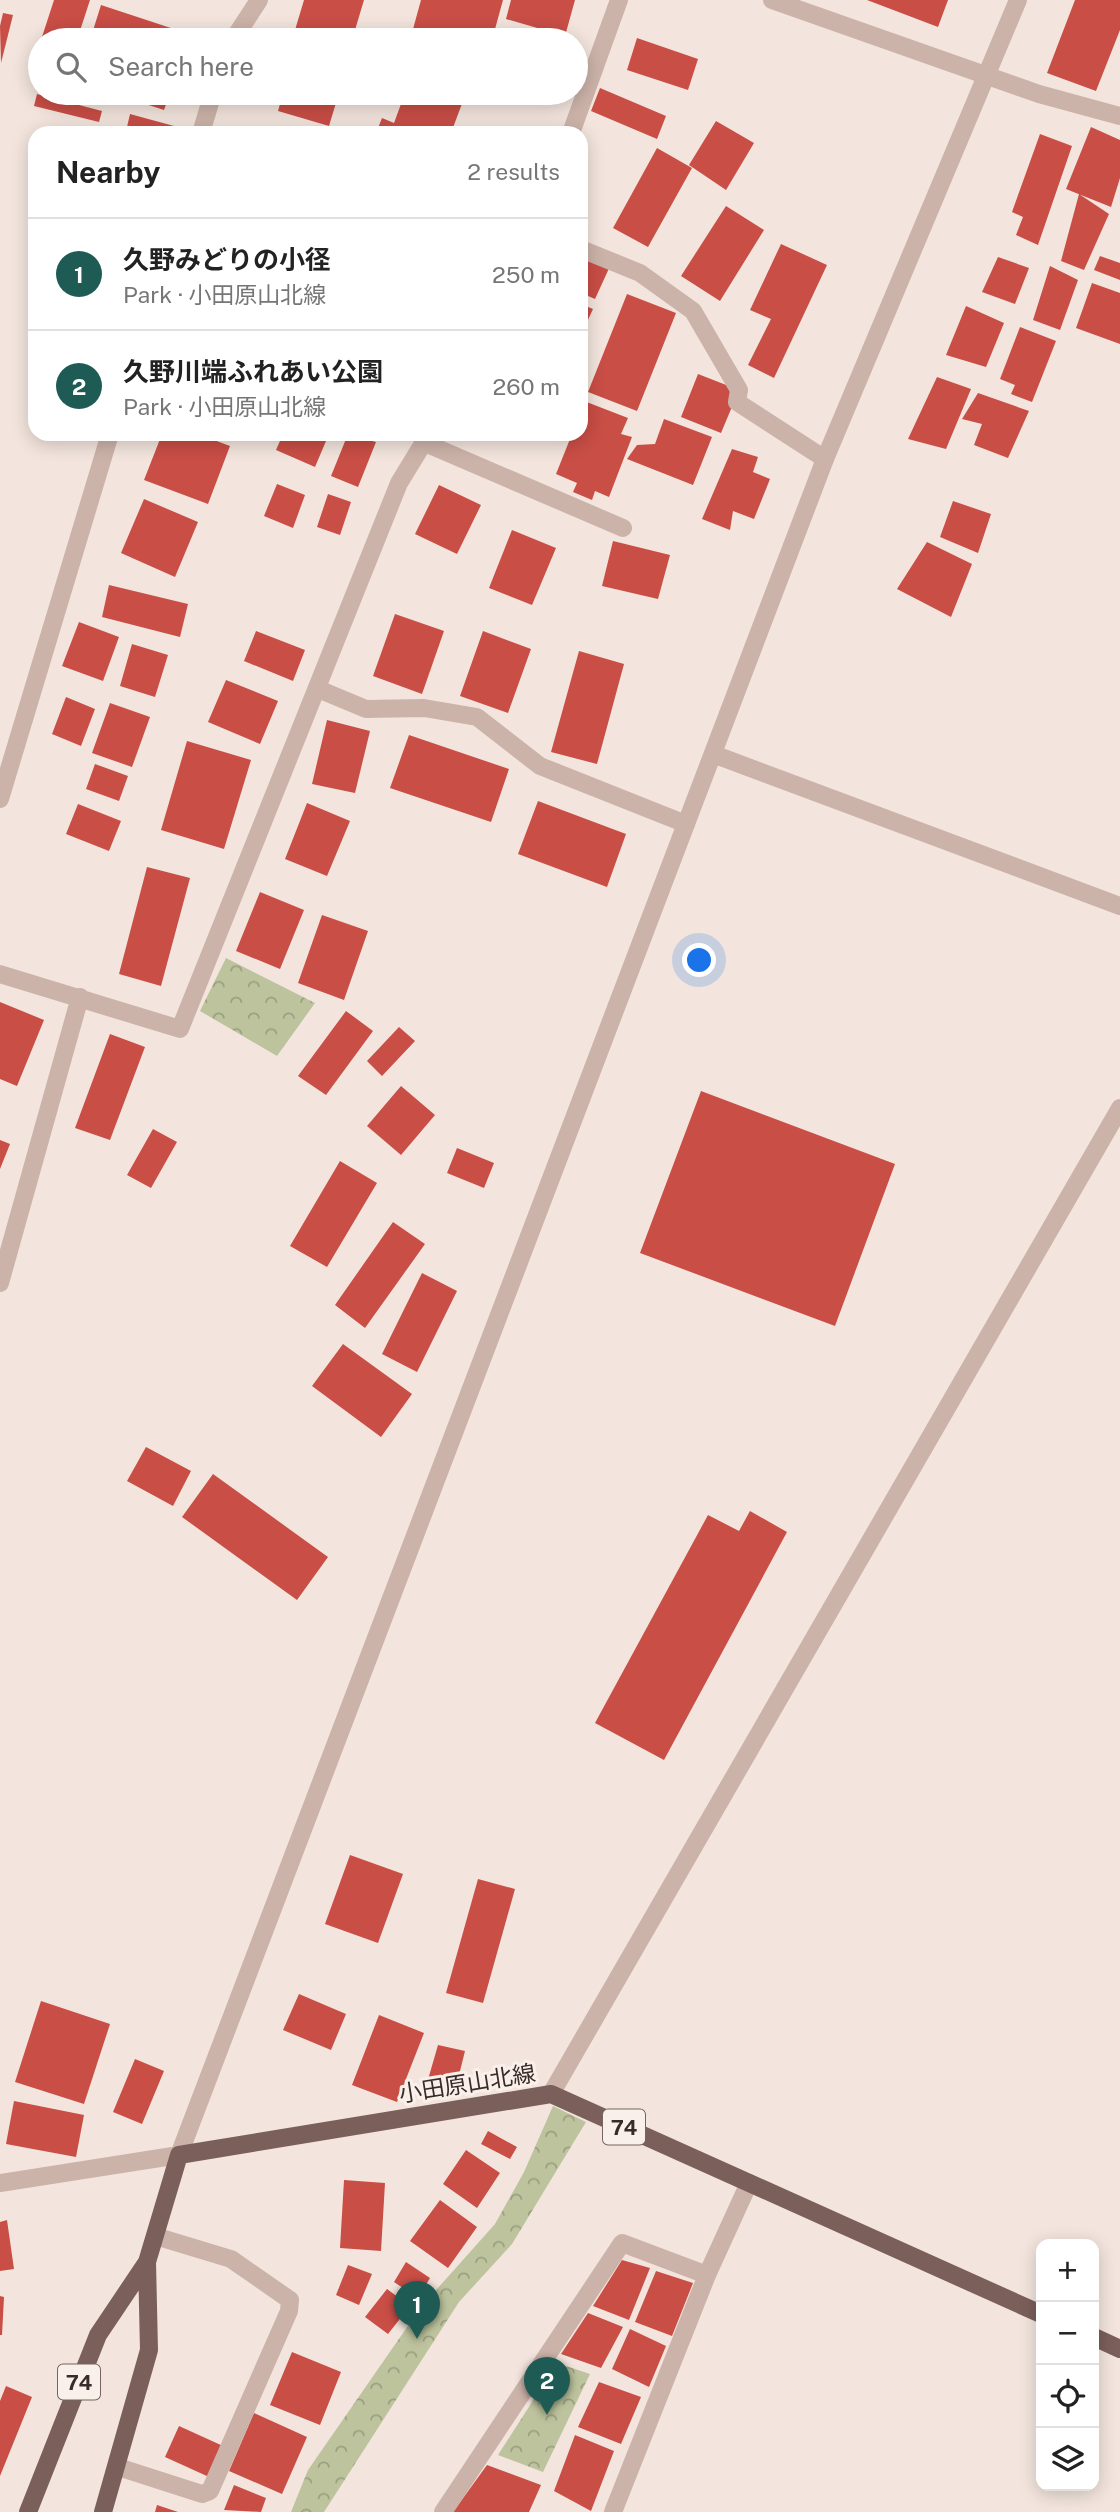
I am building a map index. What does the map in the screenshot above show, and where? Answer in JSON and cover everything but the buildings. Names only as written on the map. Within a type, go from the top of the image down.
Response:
[{"type":"main road","name":"小田原山北線","points":[[179,2155],[551,2094],[1036,2312]]},
{"type":"main road","name":"74","points":[[28,2512],[97,2335],[147,2262],[179,2155]]},
{"type":"main road","name":"74","points":[[103,2512],[118,2467],[149,2350],[147,2262]]},
{"type":"main road","points":[[1099,2339],[1120,2348]]},
{"type":"street","points":[[241,28],[259,0]]},
{"type":"street","points":[[588,85],[618,0]]},
{"type":"street","points":[[772,0],[1040,94],[1120,116]]},
{"type":"street","points":[[0,2183],[179,2155],[825,459],[1018,0]]},
{"type":"street","points":[[203,126],[209,105]]},
{"type":"street","points":[[573,126],[581,105]]},
{"type":"street","points":[[588,252],[640,274],[692,311],[739,390],[737,402],[825,459]]},
{"type":"street","points":[[0,799],[108,441]]},
{"type":"street","points":[[0,974],[180,1029],[399,484],[425,441]]},
{"type":"street","points":[[434,441],[623,528]]},
{"type":"street","points":[[318,689],[366,709],[424,708],[477,717],[540,766],[686,824]]},
{"type":"street","points":[[713,754],[1120,906]]},
{"type":"street","points":[[0,1283],[80,997]]},
{"type":"street","points":[[551,2094],[1120,1108]]},
{"type":"street","points":[[613,2512],[707,2275],[749,2183]]},
{"type":"street","points":[[118,2467],[202,2494],[210,2491],[289,2311],[290,2300],[231,2259],[155,2236]]},
{"type":"street","points":[[443,2512],[622,2244],[707,2275]]},
{"type":"green space","points":[[226,958],[315,1003],[277,1056],[200,1011]]},
{"type":"green space","points":[[553,2106],[586,2122],[512,2244],[459,2302],[324,2512],[291,2512],[308,2470],[421,2307],[495,2224],[524,2172]]},
{"type":"green space","points":[[557,2363],[590,2374],[543,2472],[498,2455]]},
{"type":"place","name":"久野みどりの小径","points":[[417,2339]]},
{"type":"place","name":"久野川端ふれあい公園","points":[[547,2415]]}]
